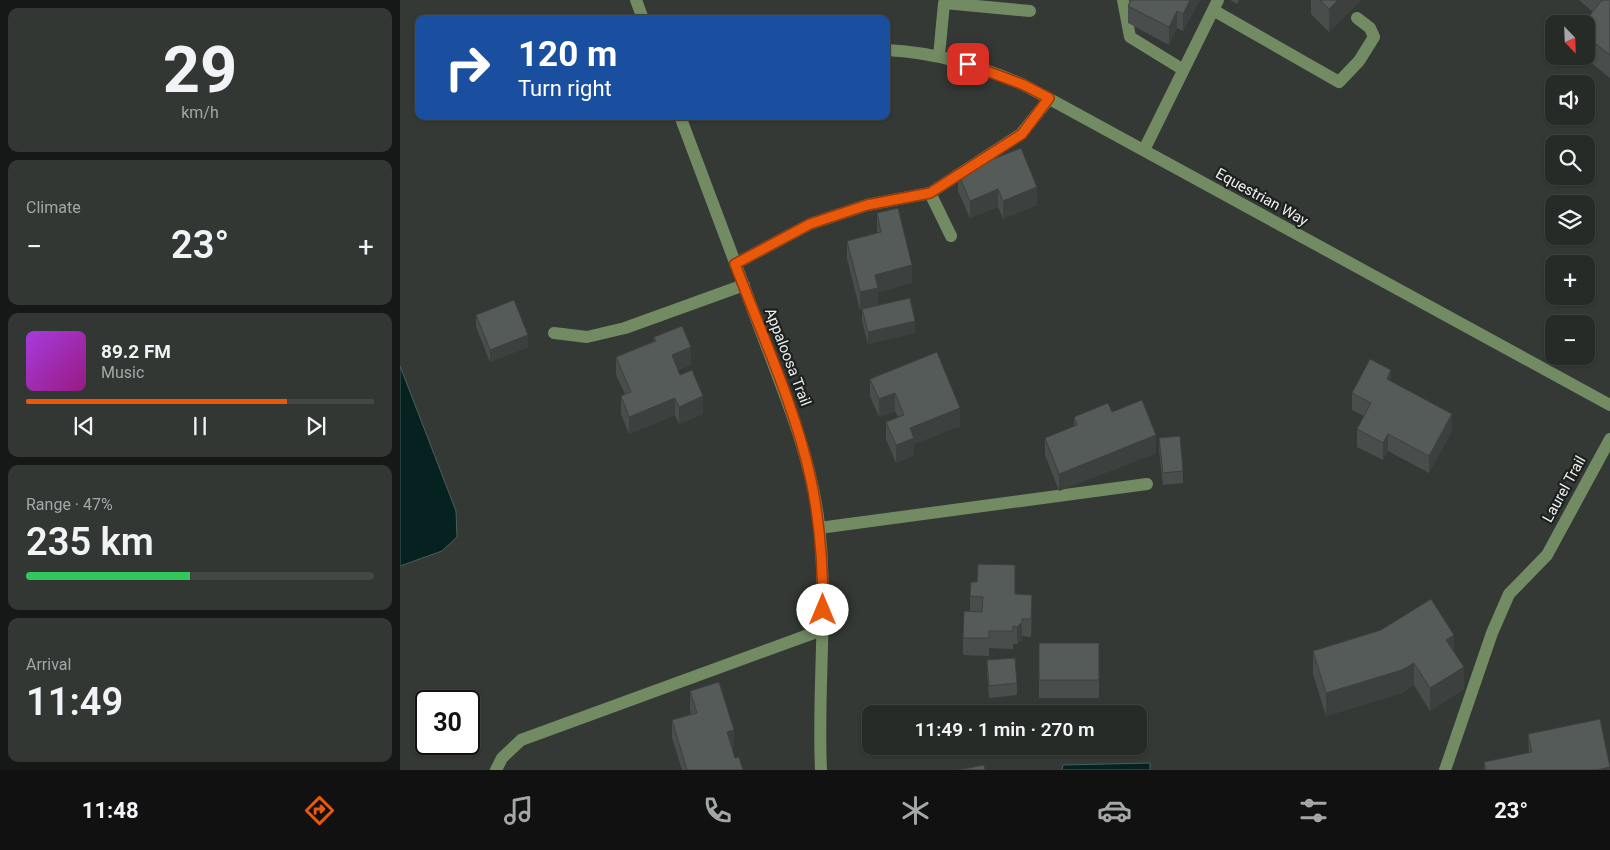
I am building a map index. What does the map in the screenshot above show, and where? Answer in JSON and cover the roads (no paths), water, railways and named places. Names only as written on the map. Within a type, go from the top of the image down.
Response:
[{"type":"street","points":[[636,0],[642,15]]},
{"type":"street","points":[[1123,0],[1130,37],[1182,69]]},
{"type":"street","points":[[939,56],[944,1],[1030,12]]},
{"type":"street","points":[[1144,150],[1182,69],[1216,5],[1339,82],[1360,61],[1374,37],[1370,28],[1357,18]]},
{"type":"street","name":"Equestrian Way","points":[[890,50],[939,56],[982,68],[1024,85],[1610,406]]},
{"type":"street","points":[[735,264],[810,224],[867,205],[930,193],[1022,134],[1049,98]]},
{"type":"street","name":"Appaloosa Trail","points":[[681,120],[797,426],[811,480],[819,528],[823,572],[821,770]]},
{"type":"street","points":[[930,193],[951,236]]},
{"type":"street","points":[[554,333],[587,337],[625,328],[744,285]]},
{"type":"street","name":"Laurel Trail","points":[[1445,770],[1492,633],[1509,594],[1547,555],[1610,440]]},
{"type":"street","points":[[819,528],[1146,484]]},
{"type":"street","points":[[496,770],[502,758],[521,740],[822,630]]},
{"type":"water","points":[[400,366],[456,511],[457,537],[442,551],[400,566]]},
{"type":"water","points":[[1150,763],[1150,770],[1062,770],[1063,765]]}]
